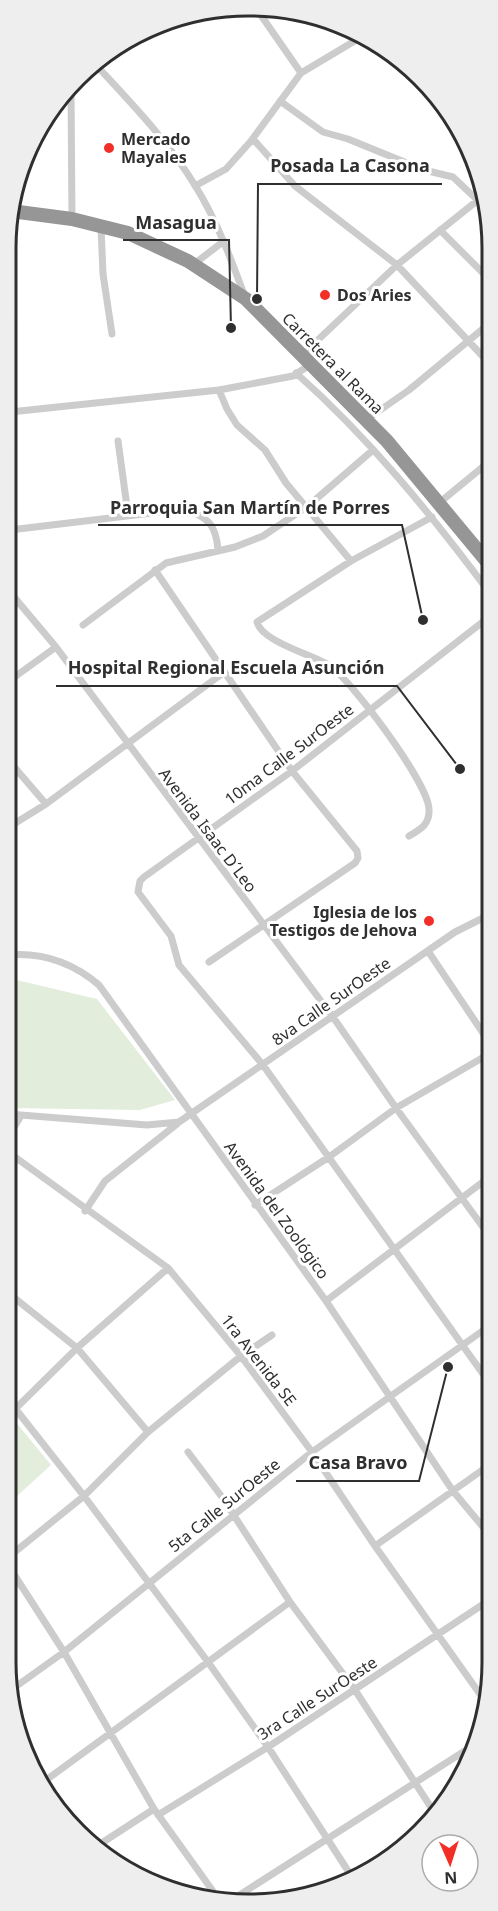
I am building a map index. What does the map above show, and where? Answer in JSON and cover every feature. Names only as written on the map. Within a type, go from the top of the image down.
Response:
[{"type":"highway","name":"Carretera al Rama","points":[[19,213],[72,219],[128,234],[194,264],[246,299],[366,420],[482,555]]},
{"type":"street","points":[[262,17],[301,73]]},
{"type":"street","points":[[195,186],[226,169],[253,139],[301,73],[354,41]]},
{"type":"street","points":[[101,70],[148,123],[195,186],[224,241],[246,299]]},
{"type":"street","points":[[71,100],[72,219]]},
{"type":"street","points":[[280,101],[323,132],[348,138],[424,170],[453,177],[475,193]]},
{"type":"street","points":[[253,139],[295,186],[397,264],[482,356]]},
{"type":"street","points":[[16,411],[219,390],[296,374],[307,359],[397,264],[477,202]]},
{"type":"street","points":[[101,226],[103,274],[112,334]]},
{"type":"street","points":[[440,230],[482,272]]},
{"type":"street","points":[[194,264],[224,241]]},
{"type":"street","points":[[366,420],[409,390],[482,330]]},
{"type":"street","points":[[296,374],[328,402],[373,450],[432,517],[482,582]]},
{"type":"street","points":[[219,390],[237,425],[265,450],[286,483],[308,506],[351,561]]},
{"type":"street","points":[[118,441],[128,514]]},
{"type":"street","points":[[83,626],[154,570],[174,560],[249,543],[308,506],[373,450]]},
{"type":"street","points":[[439,503],[482,468]]},
{"type":"street","points":[[16,529],[185,509],[200,515],[217,533],[218,550]]},
{"type":"street","points":[[410,836],[424,826],[428,819],[426,796],[371,709],[334,669],[314,657],[290,648],[257,624],[258,620],[351,561],[432,517]]},
{"type":"street","points":[[154,570],[292,771],[357,851],[358,858],[356,863],[209,962]]},
{"type":"street","name":"Avenida Isaac D´Leo","points":[[16,599],[56,647],[333,1017],[482,1225]]},
{"type":"street","name":"10ma Calle SurOeste","points":[[263,1065],[179,965],[171,936],[138,892],[140,881],[292,771],[482,622]]},
{"type":"street","points":[[16,676],[56,647]]},
{"type":"street","points":[[16,823],[46,804],[223,673]]},
{"type":"street","points":[[16,769],[46,804]]},
{"type":"street","name":"8va Calle SurOeste","points":[[85,1211],[105,1181],[191,1113],[458,930],[482,918]]},
{"type":"street","points":[[428,951],[482,1032]]},
{"type":"street","name":"Avenida del Zoológico","points":[[16,955],[39,955],[67,963],[94,981],[326,1301],[453,1491],[482,1526]]},
{"type":"street","points":[[255,1205],[329,1157],[396,1108],[482,1058]]},
{"type":"street","points":[[263,1065],[482,1372]]},
{"type":"street","points":[[16,1115],[147,1125],[179,1122]]},
{"type":"street","points":[[16,1124],[21,1116]]},
{"type":"street","name":"1ra Avenida SE","points":[[16,1158],[85,1211],[168,1268],[241,1356],[312,1452],[375,1546],[480,1693]]},
{"type":"street","points":[[326,1301],[482,1182]]},
{"type":"street","points":[[16,1408],[76,1348],[168,1268]]},
{"type":"street","points":[[16,1299],[76,1348],[148,1432]]},
{"type":"street","name":"5ta Calle SurOeste","points":[[18,1685],[150,1584],[233,1514],[312,1452],[392,1398],[482,1331]]},
{"type":"street","points":[[16,1553],[84,1496],[148,1432],[241,1356],[272,1335]]},
{"type":"street","points":[[16,1412],[84,1496],[208,1662],[268,1747],[349,1872]]},
{"type":"street","points":[[188,1452],[233,1514],[290,1602],[355,1690],[430,1807]]},
{"type":"street","points":[[375,1546],[482,1470]]},
{"type":"street","points":[[16,1577],[64,1652],[156,1812],[213,1892]]},
{"type":"street","points":[[48,1779],[290,1602]]},
{"type":"street","name":"3ra Calle SurOeste","points":[[103,1843],[268,1747],[482,1605]]},
{"type":"street","points":[[241,1894],[464,1752]]},
{"type":"green space","points":[[16,980],[97,999],[175,1100],[140,1110],[16,1108]]},
{"type":"green space","points":[[16,1422],[51,1465],[16,1497]]},
{"type":"place","name":"Mercado Mayales","points":[[109,148]]},
{"type":"place","name":"Dos Aries","points":[[325,295]]},
{"type":"place","name":"Posada La Casona","points":[[257,299]]},
{"type":"place","name":"Masagua","points":[[231,328]]},
{"type":"place","name":"Parroquia San Martín de Porres","points":[[423,620]]},
{"type":"place","name":"Hospital Regional Escuela Asunción","points":[[460,769]]},
{"type":"place","name":"Iglesia de los Testigos de Jehova","points":[[429,921]]},
{"type":"place","name":"Casa Bravo","points":[[448,1367]]}]
